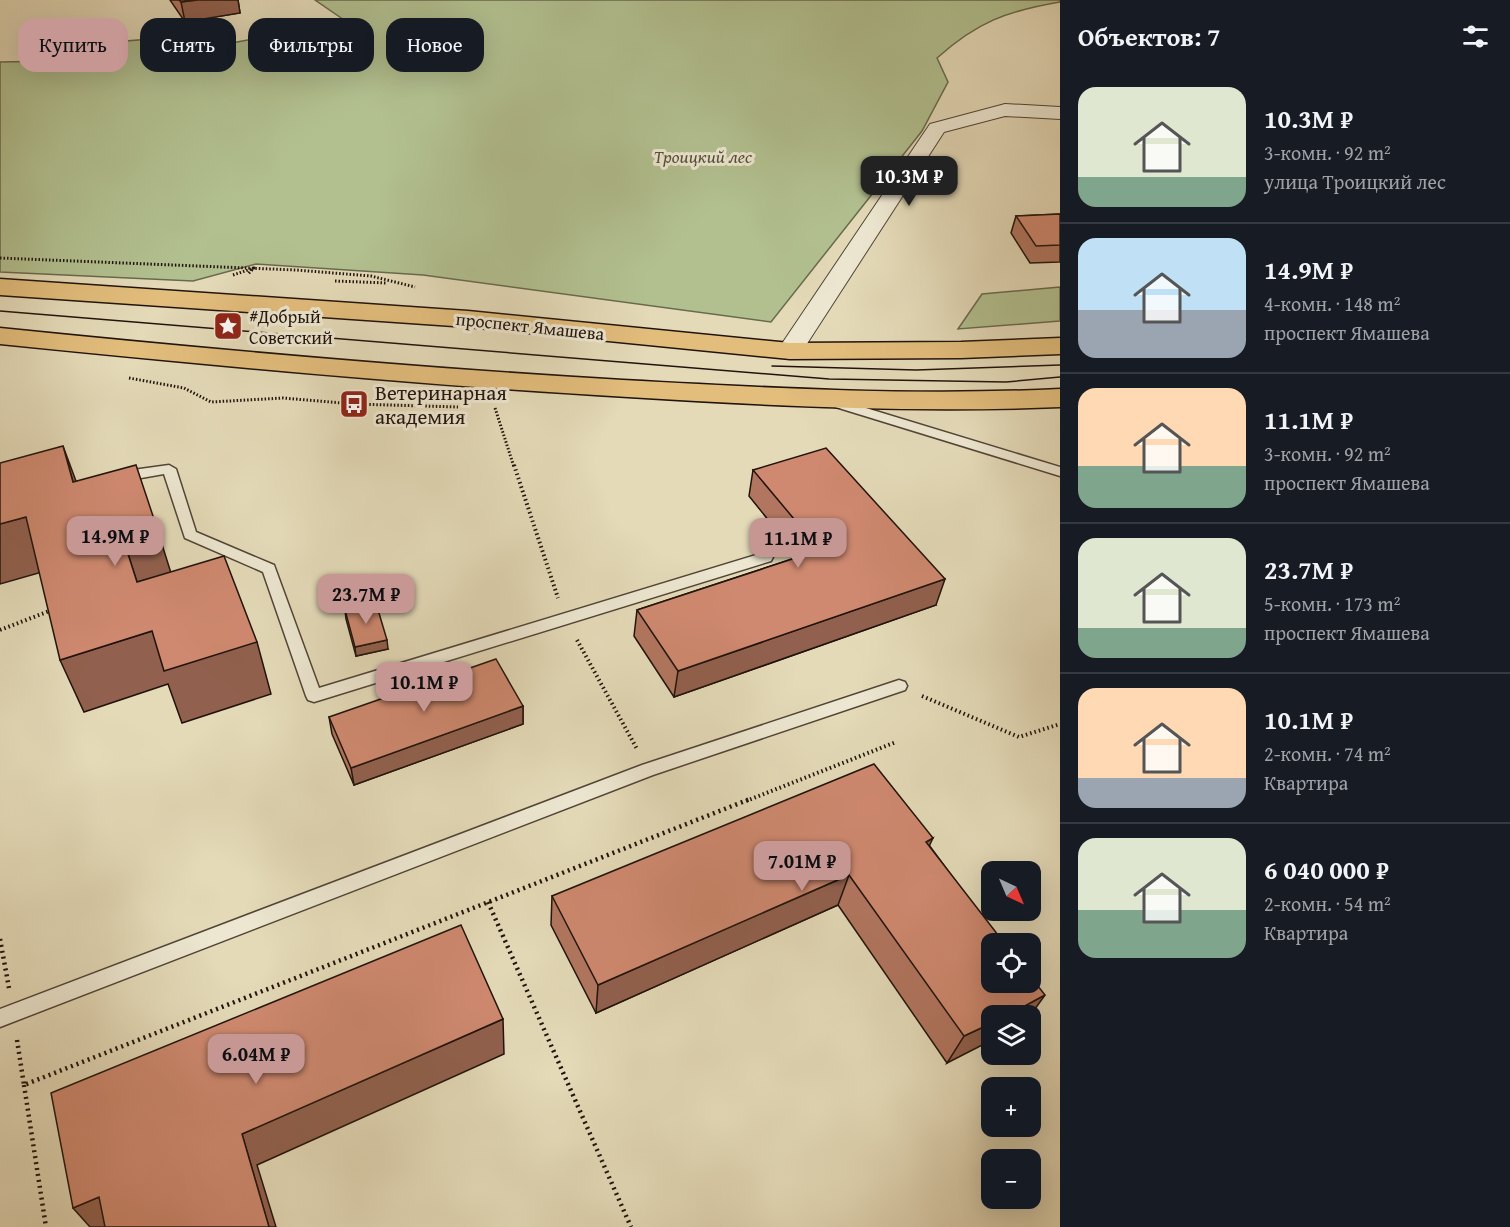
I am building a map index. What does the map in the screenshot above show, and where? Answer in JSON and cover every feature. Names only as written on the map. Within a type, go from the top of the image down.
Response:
[{"type":"main road","name":"проспект Ямашева","points":[[0,287],[468,319],[790,351],[961,350],[1060,346]]},
{"type":"main road","points":[[0,336],[338,370],[829,401],[1060,398]]},
{"type":"street","points":[[790,351],[937,128],[1005,110],[1060,113]]},
{"type":"lane","points":[[829,401],[1060,472]]},
{"type":"lane","points":[[102,480],[170,469],[190,535],[269,568],[314,696],[766,556]]},
{"type":"lane","points":[[6,1016],[648,770],[899,686]]},
{"type":"path","points":[[325,280],[394,284]]},
{"type":"path","points":[[0,630],[58,608]]},
{"type":"path","points":[[899,686],[1019,737],[1060,724]]},
{"type":"path","points":[[24,1085],[896,742]]},
{"type":"path","points":[[488,903],[631,1227]]},
{"type":"path","points":[[0,939],[6,1016],[24,1085],[46,1227]]},
{"type":"green space","name":"Троицкий лес","points":[[315,0],[1060,0],[1060,2],[1024,9],[994,20],[966,35],[937,58],[948,82],[922,131],[771,322],[423,275],[256,264],[193,281],[0,272],[0,62],[18,62],[18,72],[128,72],[128,41],[140,40],[140,72],[236,72],[236,42],[248,40],[248,72],[374,72],[374,18],[341,18]]},
{"type":"green space","points":[[1060,287],[1060,321],[958,329],[982,294]]},
{"type":"building","points":[[1060,214],[1060,245],[1036,246],[1016,216]]},
{"type":"building","points":[[63,446],[73,482],[136,465],[154,519],[120,529],[137,582],[224,556],[257,642],[164,671],[152,631],[60,660],[26,517],[0,524],[0,463]]},
{"type":"building","points":[[826,448],[945,579],[678,671],[637,610],[820,550],[753,470]]},
{"type":"building","points":[[376,603],[387,640],[355,647],[345,610]]},
{"type":"building","points":[[496,659],[523,706],[351,768],[329,717]]},
{"type":"building","points":[[874,764],[933,838],[926,842],[981,913],[981,921],[987,921],[996,933],[981,933],[981,993],[1041,993],[1041,990],[1045,995],[1026,1005],[981,1005],[981,1028],[964,1036],[849,875],[598,985],[552,896]]},
{"type":"building","points":[[461,925],[503,1019],[242,1134],[269,1227],[105,1227],[99,1197],[73,1208],[51,1093]]},
{"type":"tram line","points":[[0,311],[829,379],[1006,382],[1060,377]]},
{"type":"tram line","points":[[772,366],[916,370],[1060,365]]},
{"type":"place","name":"#Добрый Советский","points":[[228,326]]},
{"type":"place","name":"Ветеринарная академия","points":[[354,404]]}]
